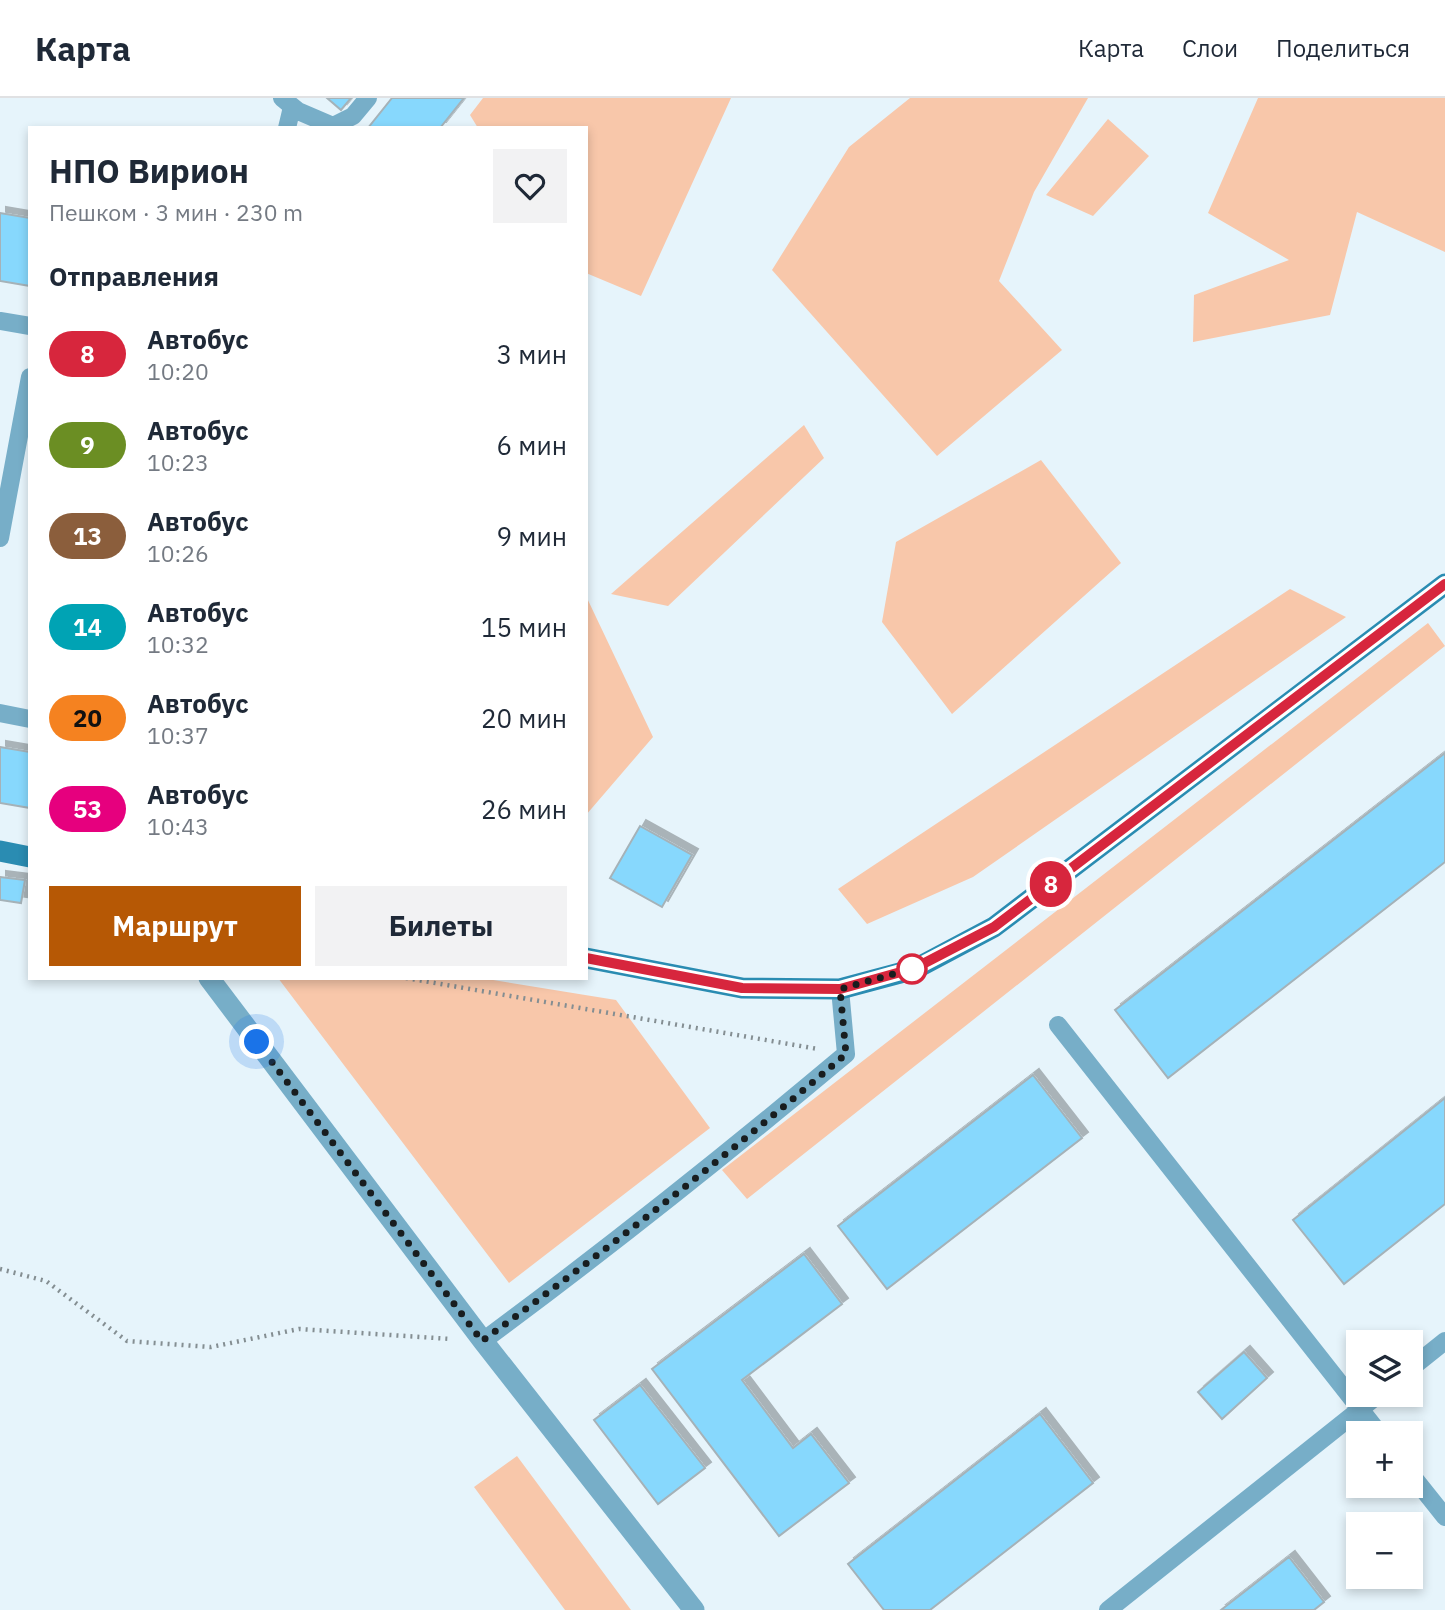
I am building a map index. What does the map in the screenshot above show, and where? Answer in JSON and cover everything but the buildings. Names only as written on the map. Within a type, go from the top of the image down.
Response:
[{"type":"main road","points":[[588,958],[742,988],[840,989],[915,968],[994,927],[1445,584]]},
{"type":"main road","points":[[0,852],[28,857]]},
{"type":"street","points":[[211,980],[482,1341],[694,1610]]},
{"type":"lane","points":[[287,126],[287,102],[333,126],[353,116],[368,98]]},
{"type":"lane","points":[[0,321],[28,326]]},
{"type":"lane","points":[[0,538],[28,388]]},
{"type":"lane","points":[[0,713],[28,719]]},
{"type":"lane","points":[[482,1341],[573,1274],[741,1142],[846,1054],[840,989]]},
{"type":"lane","points":[[1058,1025],[1370,1421]]},
{"type":"lane","points":[[1423,1358],[1445,1341]]},
{"type":"lane","points":[[1108,1610],[1363,1407]]},
{"type":"lane","points":[[1423,1489],[1445,1517]]},
{"type":"path","points":[[418,980],[846,1054]]},
{"type":"path","points":[[0,1269],[46,1281],[127,1341],[211,1347],[299,1329],[482,1341]]},
{"type":"shaded area","points":[[483,98],[731,98],[641,296],[588,274],[588,126],[477,126],[470,115]]},
{"type":"shaded area","points":[[910,98],[1088,98],[1034,192],[999,281],[1062,350],[937,456],[772,270],[849,147]]},
{"type":"shaded area","points":[[1258,98],[1445,98],[1445,252],[1357,212],[1330,315],[1193,342],[1194,295],[1289,260],[1208,213]]},
{"type":"shaded area","points":[[1108,119],[1149,156],[1093,216],[1046,195]]},
{"type":"shaded area","points":[[804,425],[824,458],[668,606],[611,594]]},
{"type":"shaded area","points":[[1041,460],[1121,563],[952,714],[882,622],[896,542]]},
{"type":"shaded area","points":[[1290,589],[1346,617],[973,877],[867,924],[838,889]]},
{"type":"shaded area","points":[[588,600],[653,737],[588,813]]},
{"type":"shaded area","points":[[1428,623],[1445,646],[747,1199],[722,1170]]},
{"type":"shaded area","points":[[280,980],[493,980],[616,1000],[710,1128],[509,1283]]},
{"type":"shaded area","points":[[517,1456],[631,1610],[565,1610],[474,1487]]},
{"type":"bus line","name":"8","points":[[588,958],[742,988],[840,989],[915,968],[994,927],[1445,584]]},
{"type":"route","points":[[257,1042],[482,1341],[573,1274],[741,1142],[846,1054],[840,989],[915,968],[912,969]]}]
